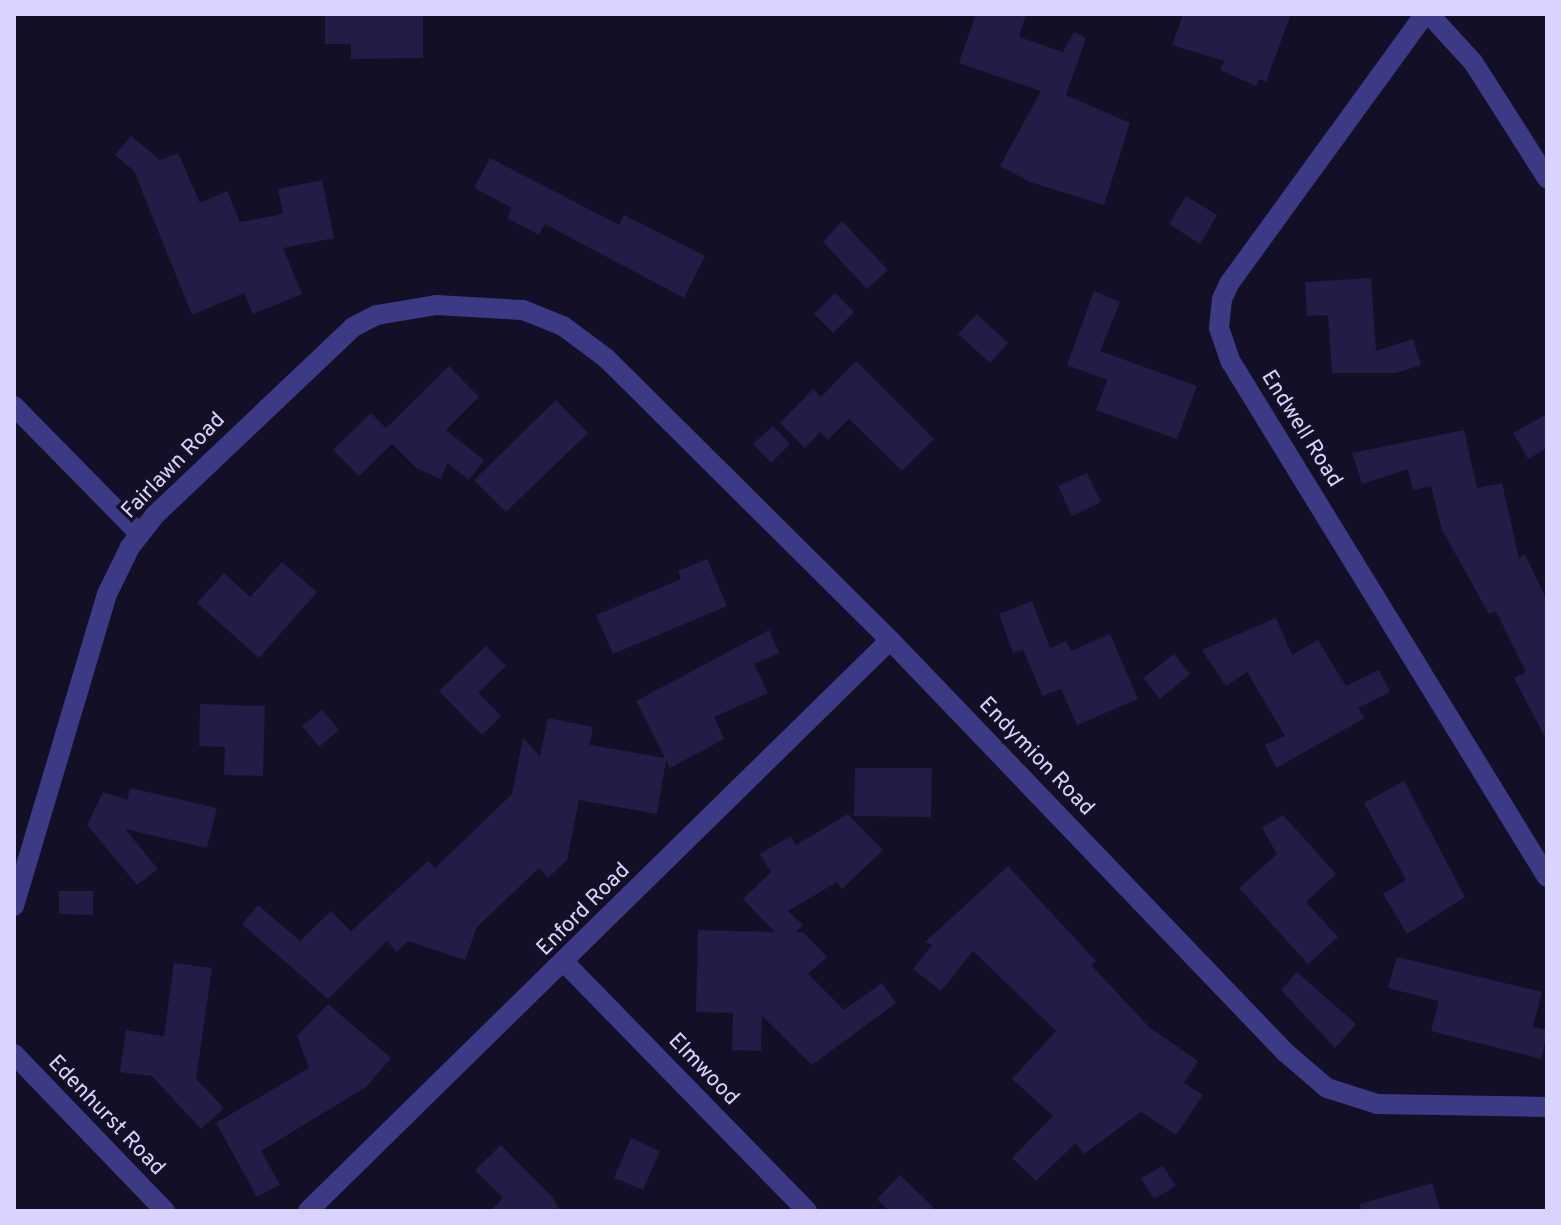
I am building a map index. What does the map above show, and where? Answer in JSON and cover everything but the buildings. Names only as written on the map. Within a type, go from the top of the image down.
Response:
[{"type":"street","points":[[1427,14],[1473,62],[1547,178]]},
{"type":"street","name":"Endwell Road","points":[[1427,14],[1229,284],[1222,299],[1219,328],[1231,362],[1547,877]]},
{"type":"street","name":"Fairlawn Road","points":[[14,906],[107,594],[140,534],[353,327],[377,315],[436,305],[541,315]]},
{"type":"street","name":"Endymion Road","points":[[541,315],[606,358],[890,640],[1285,1052],[1327,1088],[1377,1104],[1547,1107]]},
{"type":"street","points":[[14,406],[140,534]]},
{"type":"street","name":"Enford Road","points":[[308,1211],[565,963],[890,640]]},
{"type":"street","name":"Elmwood","points":[[565,963],[807,1211]]},
{"type":"street","name":"Edenhurst Road","points":[[14,1054],[165,1211]]}]
